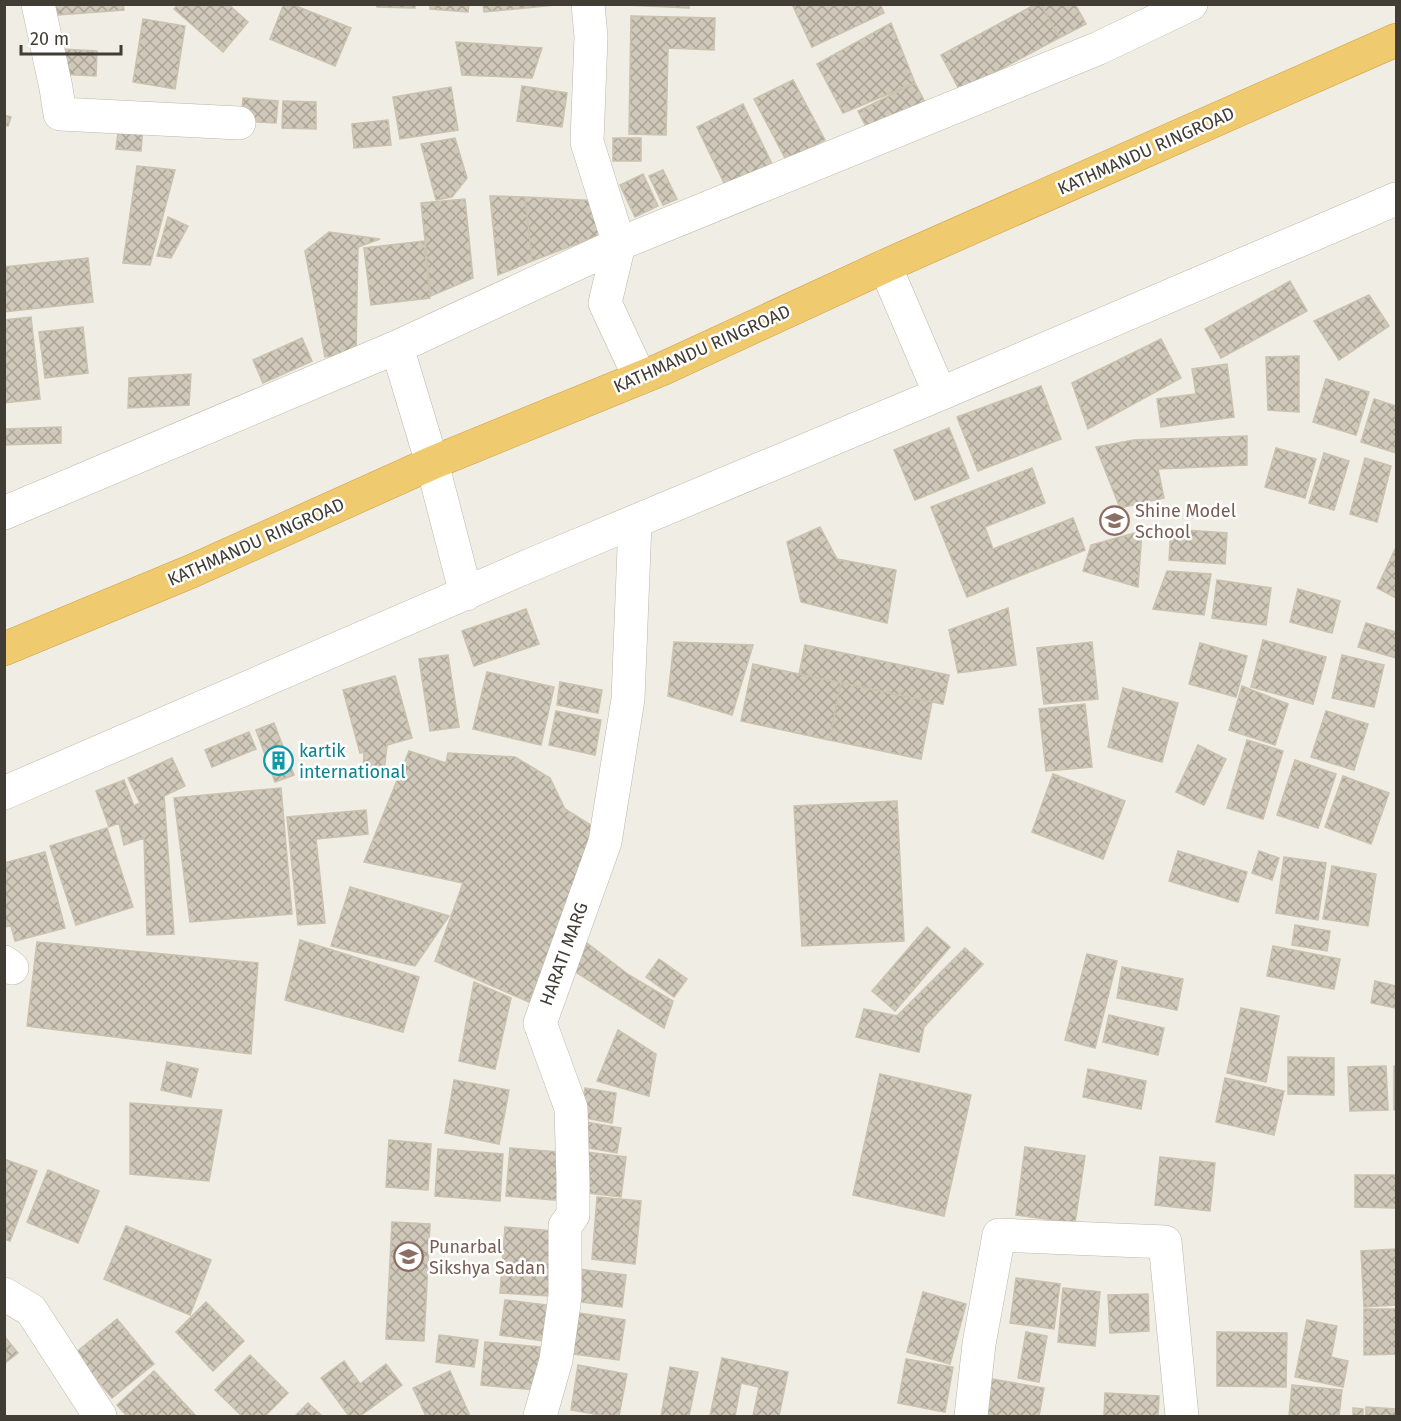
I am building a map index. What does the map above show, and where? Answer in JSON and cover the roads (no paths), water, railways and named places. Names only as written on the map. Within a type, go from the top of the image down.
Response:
[{"type":"highway","name":"KATHMANDU RINGROAD","points":[[4,648],[192,571],[432,463],[640,378],[885,266],[1396,40]]},
{"type":"street","points":[[38,4],[60,114],[238,123]]},
{"type":"street","points":[[588,4],[591,37],[587,142],[619,244],[605,303],[640,378]]},
{"type":"street","points":[[4,513],[397,347],[619,244],[1099,48],[1191,4]]},
{"type":"street","points":[[4,793],[1396,199]]},
{"type":"street","points":[[885,266],[940,394]]},
{"type":"street","points":[[397,347],[432,463],[466,594]]},
{"type":"street","name":"HARATI MARG","points":[[540,1416],[556,1360],[565,1296],[565,1226],[573,1215],[571,1108],[540,1023],[605,842],[628,699],[635,523]]},
{"type":"street","points":[[971,1416],[979,1344],[999,1235],[1165,1242],[1182,1416]]},
{"type":"street","points":[[4,1294],[31,1310],[100,1416]]},
{"type":"place","name":"Shine Model School","points":[[1114,521]]},
{"type":"place","name":"kartik international","points":[[278,761]]},
{"type":"place","name":"Punarbal Sikshya Sadan","points":[[408,1257]]}]
